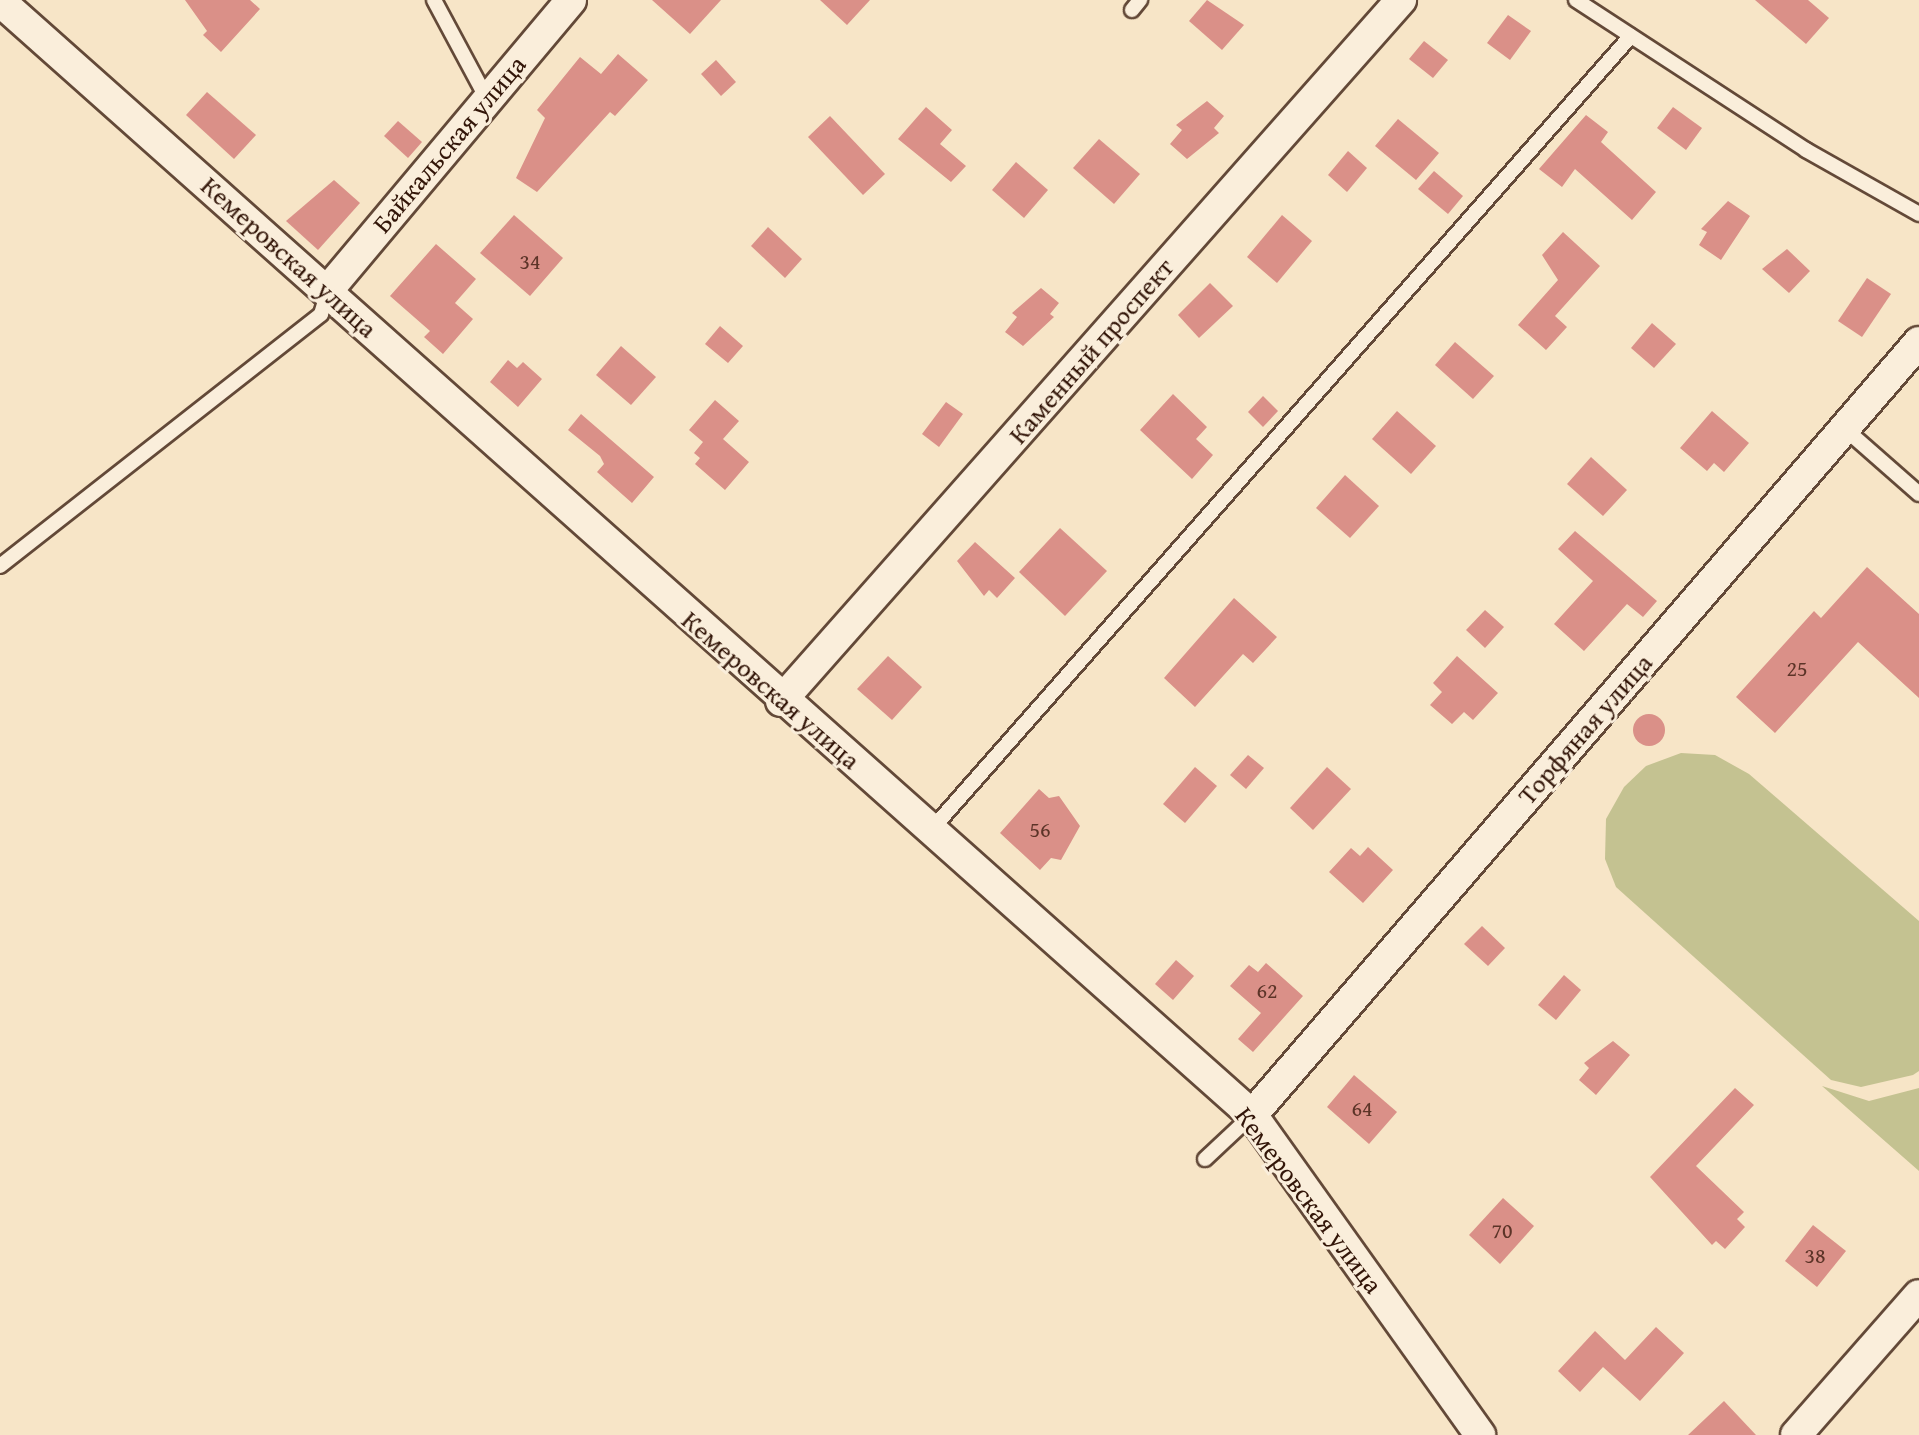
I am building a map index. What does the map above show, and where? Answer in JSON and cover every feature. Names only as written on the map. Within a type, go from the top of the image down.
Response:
[{"type":"street","name":"Байкальская улица","points":[[328,290],[486,97],[571,0]]},
{"type":"street","name":"Каменный проспект","points":[[781,701],[1401,0]]},
{"type":"street","name":"Кемеровская улица","points":[[0,1],[328,290],[781,701],[932,829],[1252,1115],[1480,1435]]},
{"type":"street","name":"Торфяная улица","points":[[1252,1115],[1919,342]]},
{"type":"street","points":[[1796,1435],[1919,1295]]},
{"type":"lane","points":[[434,0],[486,97]]},
{"type":"lane","points":[[1576,0],[1806,150],[1919,214]]},
{"type":"lane","points":[[932,829],[1631,36]]},
{"type":"lane","points":[[0,566],[321,314],[328,290]]},
{"type":"lane","points":[[1844,428],[1919,494]]},
{"type":"lane","points":[[1205,1159],[1252,1115]]},
{"type":"shaded area","points":[[1681,753],[1715,755],[1749,774],[1919,921],[1919,1071],[1861,1087],[1831,1080],[1616,887],[1605,859],[1606,819],[1624,787],[1646,766]]},
{"type":"shaded area","points":[[1822,1086],[1869,1101],[1919,1088],[1919,1171]]},
{"type":"building","points":[[185,0],[250,0],[260,9],[221,52],[203,35],[207,31]]},
{"type":"building","points":[[652,0],[721,0],[690,34]]},
{"type":"building","points":[[820,0],[870,0],[847,25]]},
{"type":"building","points":[[1207,0],[1244,25],[1222,50],[1189,21]]},
{"type":"building","points":[[1755,0],[1808,0],[1829,18],[1806,44]]},
{"type":"building","points":[[1508,15],[1531,31],[1510,60],[1487,43]]},
{"type":"building","points":[[1424,41],[1448,60],[1433,78],[1409,59]]},
{"type":"building","points":[[618,54],[648,80],[615,116],[610,112],[537,192],[516,178],[545,118],[537,110],[580,57],[601,74]]},
{"type":"building","points":[[716,60],[736,82],[721,96],[701,74]]},
{"type":"building","points":[[207,92],[256,135],[234,159],[186,115]]},
{"type":"building","points":[[1207,101],[1224,116],[1214,128],[1219,133],[1187,159],[1170,144],[1182,130],[1176,125]]},
{"type":"building","points":[[926,107],[952,130],[940,144],[966,166],[951,182],[898,139]]},
{"type":"building","points":[[1673,107],[1702,128],[1686,150],[1657,128]]},
{"type":"building","points":[[1586,115],[1608,132],[1601,142],[1656,192],[1632,220],[1575,169],[1562,187],[1539,169]]},
{"type":"building","points":[[830,116],[885,174],[863,195],[808,137]]},
{"type":"building","points":[[1398,119],[1439,153],[1416,180],[1375,146]]},
{"type":"building","points":[[398,121],[422,142],[408,158],[384,136]]},
{"type":"building","points":[[1099,139],[1140,174],[1114,204],[1073,168]]},
{"type":"building","points":[[1348,151],[1367,168],[1347,192],[1328,175]]},
{"type":"building","points":[[1016,162],[1048,190],[1024,218],[992,190]]},
{"type":"building","points":[[1434,171],[1463,196],[1448,214],[1418,189]]},
{"type":"building","points":[[334,180],[360,203],[318,250],[286,221]]},
{"type":"building","points":[[1728,201],[1750,216],[1721,260],[1699,245],[1707,232],[1701,229]]},
{"type":"building","points":[[514,215],[563,258],[530,296],[480,253]]},
{"type":"building","points":[[1282,215],[1312,241],[1277,283],[1247,257]]},
{"type":"building","points":[[768,227],[802,259],[785,278],[751,246]]},
{"type":"building","points":[[1563,232],[1600,266],[1555,316],[1567,327],[1546,350],[1518,325],[1558,280],[1542,255]]},
{"type":"building","points":[[436,244],[476,279],[455,303],[473,319],[443,354],[424,337],[430,331],[390,296]]},
{"type":"building","points":[[1787,249],[1810,271],[1789,293],[1762,269]]},
{"type":"building","points":[[1867,278],[1891,294],[1862,337],[1838,321]]},
{"type":"building","points":[[1210,283],[1233,306],[1199,338],[1178,315]]},
{"type":"building","points":[[1041,288],[1059,303],[1050,314],[1054,317],[1023,346],[1005,332],[1017,317],[1012,313]]},
{"type":"building","points":[[1652,323],[1676,344],[1654,368],[1631,348]]},
{"type":"building","points":[[720,326],[743,346],[728,363],[705,344]]},
{"type":"building","points":[[1455,342],[1494,376],[1473,399],[1435,365]]},
{"type":"building","points":[[621,346],[656,377],[631,405],[596,375]]},
{"type":"building","points":[[508,360],[517,368],[523,362],[542,379],[518,407],[490,382]]},
{"type":"building","points":[[1173,394],[1207,427],[1196,439],[1213,455],[1192,479],[1140,430]]},
{"type":"building","points":[[1263,396],[1278,411],[1263,427],[1248,412]]},
{"type":"building","points":[[715,400],[739,421],[723,439],[749,462],[725,490],[695,464],[700,458],[694,453],[703,442],[689,430]]},
{"type":"building","points":[[946,402],[963,414],[939,447],[922,434]]},
{"type":"building","points":[[1397,411],[1436,446],[1411,474],[1372,439]]},
{"type":"building","points":[[1712,411],[1749,443],[1724,472],[1714,463],[1707,471],[1680,448]]},
{"type":"building","points":[[581,414],[654,477],[632,503],[597,472],[604,464],[600,456],[568,430]]},
{"type":"building","points":[[1591,457],[1627,490],[1603,516],[1567,484]]},
{"type":"building","points":[[1345,475],[1379,506],[1350,538],[1316,508]]},
{"type":"building","points":[[1060,528],[1107,571],[1065,616],[1019,572]]},
{"type":"building","points":[[1575,531],[1657,601],[1643,617],[1627,604],[1584,651],[1554,624],[1593,581],[1558,549]]},
{"type":"building","points":[[975,542],[1015,578],[997,598],[989,590],[984,596],[957,561]]},
{"type":"building","points":[[1867,567],[1919,614],[1919,698],[1858,642],[1775,733],[1736,697],[1814,611],[1821,618]]},
{"type":"building","points":[[1234,598],[1277,637],[1253,663],[1243,654],[1195,707],[1164,678]]},
{"type":"building","points":[[1485,610],[1504,627],[1485,648],[1466,630]]},
{"type":"building","points":[[888,656],[922,687],[892,720],[857,689]]},
{"type":"building","points":[[1457,656],[1498,693],[1473,720],[1464,712],[1452,724],[1430,705],[1442,692],[1433,683]]},
{"type":"building","points":[[1649,714],[1660,719],[1665,730],[1660,741],[1649,746],[1638,741],[1633,730],[1638,719]]},
{"type":"building","points":[[1248,755],[1264,768],[1246,789],[1230,775]]},
{"type":"building","points":[[1195,767],[1217,786],[1185,823],[1163,804]]},
{"type":"building","points":[[1327,767],[1351,789],[1313,830],[1290,808]]},
{"type":"building","points":[[1039,789],[1049,798],[1059,796],[1080,826],[1061,860],[1051,858],[1040,870],[1000,833]]},
{"type":"building","points":[[1368,847],[1393,870],[1363,903],[1329,872],[1351,848],[1360,856]]},
{"type":"building","points":[[1482,926],[1505,948],[1488,966],[1464,944]]},
{"type":"building","points":[[1176,960],[1194,976],[1173,1000],[1155,984]]},
{"type":"building","points":[[1266,963],[1303,996],[1253,1052],[1238,1039],[1261,1013],[1230,986],[1249,965],[1258,972]]},
{"type":"building","points":[[1564,975],[1581,990],[1556,1020],[1538,1005]]},
{"type":"building","points":[[1613,1041],[1630,1055],[1596,1095],[1579,1080],[1589,1068],[1584,1063]]},
{"type":"building","points":[[1354,1075],[1397,1112],[1369,1144],[1327,1107]]},
{"type":"building","points":[[1735,1088],[1754,1105],[1696,1166],[1744,1212],[1737,1219],[1745,1227],[1725,1249],[1716,1241],[1712,1245],[1650,1177]]},
{"type":"building","points":[[1503,1198],[1534,1226],[1500,1264],[1469,1235]]},
{"type":"building","points":[[1813,1225],[1846,1251],[1817,1287],[1785,1261]]},
{"type":"building","points":[[1656,1327],[1684,1353],[1640,1401],[1603,1367],[1580,1392],[1558,1371],[1595,1331],[1625,1360]]},
{"type":"building","points":[[1724,1401],[1756,1435],[1688,1435]]}]
